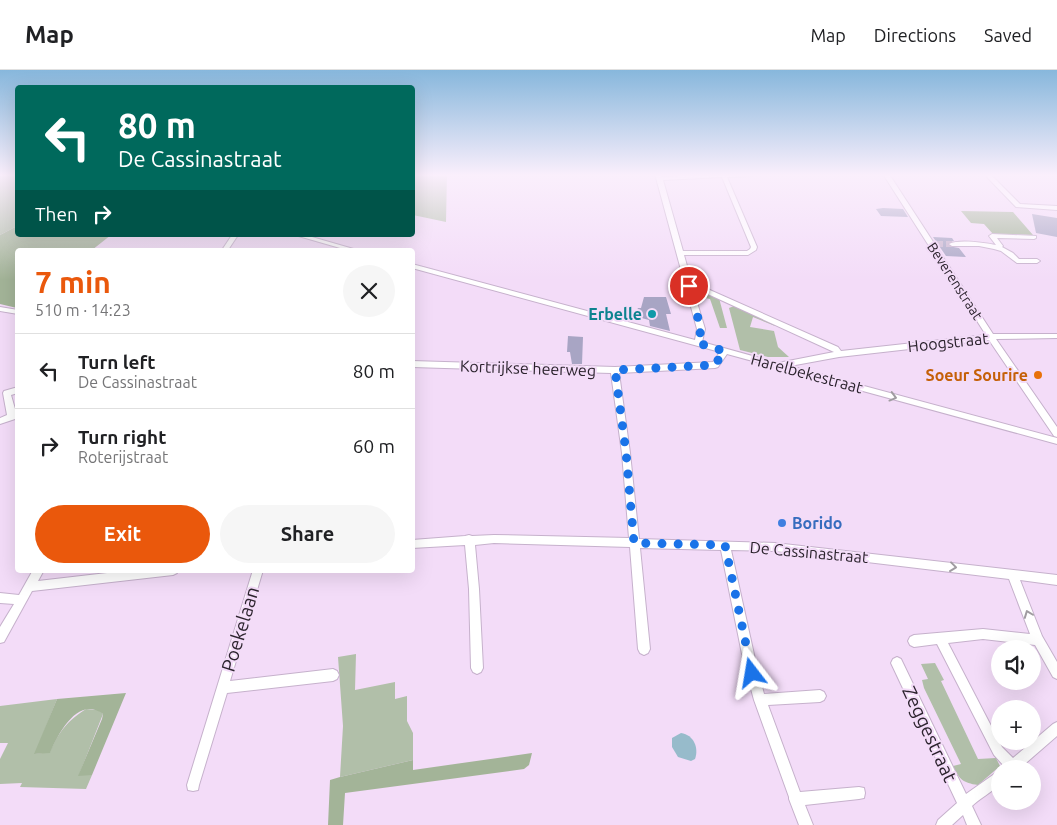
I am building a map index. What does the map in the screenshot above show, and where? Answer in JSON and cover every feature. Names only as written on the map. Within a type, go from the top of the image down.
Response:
[{"type":"street","points":[[667,209],[701,329],[698,343]]},
{"type":"street","points":[[679,253],[748,253],[753,250],[754,247],[739,209]]},
{"type":"street","name":"Beverenstraat","points":[[910,209],[934,244],[991,337],[1057,434]]},
{"type":"street","points":[[1034,237],[992,236],[1017,261],[1037,261]]},
{"type":"street","points":[[226,248],[234,237]]},
{"type":"street","points":[[305,237],[347,248]]},
{"type":"street","points":[[952,244],[1000,246]]},
{"type":"street","name":"Harelbekestraat","points":[[415,267],[1057,441]]},
{"type":"street","points":[[689,286],[701,288],[769,317],[835,349],[839,354]]},
{"type":"street","points":[[0,309],[15,312]]},
{"type":"street","name":"Hoogstraat","points":[[778,366],[839,354],[991,337],[1057,336]]},
{"type":"street","name":"Kortrijkse heerweg","points":[[415,364],[615,370],[715,365],[724,351]]},
{"type":"street","points":[[615,370],[626,452],[644,649]]},
{"type":"street","points":[[0,422],[15,414],[7,393],[15,391]]},
{"type":"street","points":[[469,540],[474,589],[477,668]]},
{"type":"street","name":"De Cassinastraat","points":[[415,544],[469,540],[775,546],[1057,580]]},
{"type":"street","points":[[725,545],[744,641],[760,700],[806,825]]},
{"type":"street","points":[[0,638],[38,573]]},
{"type":"street","points":[[30,588],[148,573]]},
{"type":"street","name":"Poekelaan","points":[[193,785],[257,573]]},
{"type":"street","points":[[914,641],[983,634],[1038,640],[1012,574]]},
{"type":"street","points":[[0,598],[23,600]]},
{"type":"street","points":[[940,638],[1004,760]]},
{"type":"street","points":[[1041,645],[1057,673]]},
{"type":"street","name":"Zeggestraat","points":[[897,663],[974,825]]},
{"type":"street","name":"Poekelaan","points":[[222,688],[333,675]]},
{"type":"street","points":[[760,700],[820,696]]},
{"type":"street","points":[[1019,760],[1057,728]]},
{"type":"street","points":[[943,825],[991,783]]},
{"type":"street","points":[[795,799],[859,793]]},
{"type":"green space","points":[[0,209],[15,209],[15,227],[0,235]]},
{"type":"green space","points":[[415,209],[446,209],[446,222],[415,215]]},
{"type":"green space","points":[[961,211],[1013,212],[1033,235],[993,234],[984,224],[971,223]]},
{"type":"green space","points":[[15,227],[15,237],[108,237],[95,248],[15,248],[15,308],[0,304],[0,235]]},
{"type":"green space","points":[[696,288],[719,298],[727,328],[720,328],[710,299],[695,296],[693,289]]},
{"type":"green space","points":[[734,306],[773,323],[775,326],[753,317],[750,327],[774,331],[778,347],[789,357],[768,357],[740,350],[729,308]]},
{"type":"green space","points":[[356,654],[355,690],[395,682],[395,699],[407,696],[407,721],[413,733],[413,760],[340,777],[343,726],[338,657]]},
{"type":"green space","points":[[935,663],[944,680],[941,681],[978,759],[996,758],[997,760],[991,760],[991,774],[978,785],[965,782],[953,766],[961,764],[924,688],[922,680],[928,679],[921,664]]},
{"type":"green space","points":[[126,693],[92,775],[78,776],[102,719],[103,714],[94,709],[85,709],[70,719],[58,736],[50,753],[34,754],[57,699]]},
{"type":"green space","points":[[57,699],[35,754],[50,752],[64,728],[86,709],[98,710],[103,714],[79,775],[92,775],[86,789],[20,787],[22,783],[0,784],[0,759],[8,743],[0,743],[0,706]]},
{"type":"green space","points":[[532,753],[529,765],[524,769],[345,793],[343,825],[328,825],[330,780],[413,760],[413,770]]},
{"type":"water","points":[[681,733],[689,736],[696,746],[695,759],[691,761],[678,757],[672,747],[672,738]]},
{"type":"building","points":[[876,209],[903,209],[908,217],[881,216]]},
{"type":"building","points":[[1032,214],[1057,218],[1057,237],[1036,233]]},
{"type":"building","points":[[933,237],[952,238],[954,241],[948,242],[948,246],[959,248],[966,257],[946,256]]},
{"type":"building","name":"Erbelle","points":[[644,297],[666,297],[671,314],[666,314],[670,331],[650,326],[649,320],[634,316],[638,308],[641,308]]},
{"type":"building","points":[[568,336],[583,337],[582,364],[572,364],[570,352],[567,352]]},
{"type":"tunnel","points":[[937,244],[952,244]]},
{"type":"place","name":"Erbelle","points":[[652,314]]},
{"type":"place","name":"Soeur Sourire","points":[[1038,375]]},
{"type":"place","name":"Borido","points":[[782,523]]},
{"type":"route","points":[[689,286],[701,329],[698,343],[724,351],[721,359],[715,365],[615,370],[626,452],[634,543],[725,545],[752,673]]}]
